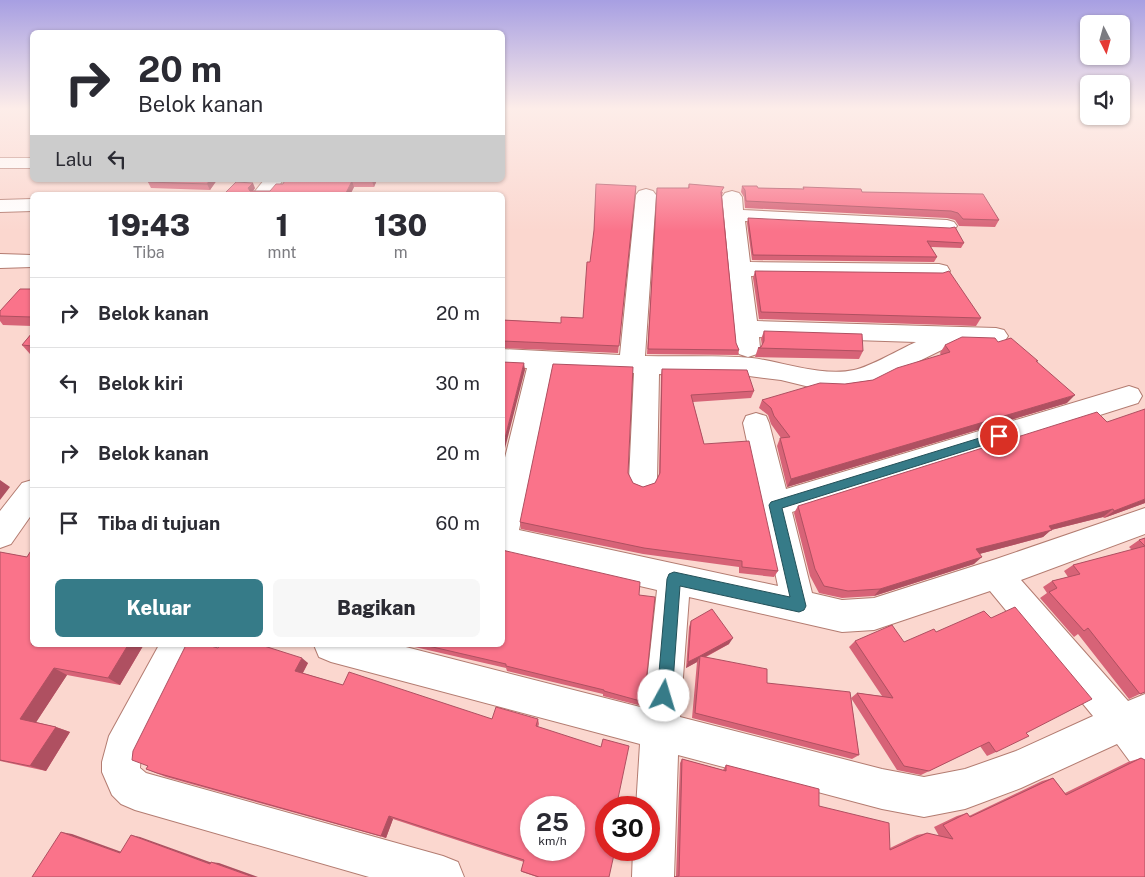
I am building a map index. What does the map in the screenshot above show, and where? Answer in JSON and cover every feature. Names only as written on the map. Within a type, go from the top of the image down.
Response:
[{"type":"street","points":[[0,163],[30,163]]},
{"type":"street","points":[[264,192],[272,182]]},
{"type":"street","points":[[643,480],[640,364],[646,195]]},
{"type":"street","points":[[0,206],[30,205]]},
{"type":"street","points":[[749,367],[747,329],[733,206],[947,226]]},
{"type":"street","points":[[0,261],[30,261]]},
{"type":"street","points":[[740,269],[939,271]]},
{"type":"street","points":[[747,329],[996,336]]},
{"type":"street","points":[[505,358],[749,367],[781,372],[822,382],[859,379],[952,335]]},
{"type":"street","points":[[505,525],[541,360]]},
{"type":"street","points":[[775,505],[1129,396]]},
{"type":"street","points":[[756,424],[799,606]]},
{"type":"street","points":[[16,522],[30,496]]},
{"type":"street","points":[[505,540],[842,616],[874,614],[996,574],[1145,521]]},
{"type":"street","points":[[339,647],[874,787],[924,797],[965,789],[1137,728],[996,574]]},
{"type":"street","points":[[653,877],[660,732],[674,579]]},
{"type":"street","points":[[177,647],[123,750],[120,768],[126,783],[135,790],[443,877]]},
{"type":"building","points":[[148,182],[208,182],[207,184]]},
{"type":"building","points":[[236,182],[253,183],[248,188],[250,191],[270,191],[276,184],[283,184],[284,182],[352,182],[346,192],[226,192]]},
{"type":"building","points":[[596,184],[636,186],[619,346],[505,341],[505,320],[561,323],[561,317],[583,318],[587,262],[590,262],[594,230]]},
{"type":"building","points":[[689,184],[724,187],[721,192],[736,343],[739,350],[648,349],[657,188],[689,188]]},
{"type":"building","points":[[742,186],[757,186],[758,188],[861,189],[862,192],[983,194],[999,220],[963,219],[958,213],[951,211],[746,201],[745,190]]},
{"type":"building","points":[[748,218],[955,227],[964,243],[927,241],[937,257],[753,255]]},
{"type":"building","points":[[755,271],[943,273],[949,271],[981,318],[761,312]]},
{"type":"building","points":[[20,289],[30,289],[30,317],[0,316],[0,311]]},
{"type":"building","points":[[764,331],[862,334],[863,351],[758,348],[761,347],[764,341]]},
{"type":"building","points":[[30,335],[30,346],[22,345]]},
{"type":"building","points":[[962,337],[995,338],[998,342],[1011,338],[1075,395],[791,479],[780,438],[790,437],[774,416],[771,408],[762,400],[820,383],[845,384],[873,380],[897,368],[950,352],[945,345]]},
{"type":"building","points":[[505,362],[524,363],[505,438]]},
{"type":"building","points":[[553,364],[633,367],[628,473],[633,483],[643,487],[655,483],[660,473],[662,369],[747,370],[754,391],[691,395],[704,444],[749,441],[778,571],[742,567],[742,561],[644,548],[520,522]]},
{"type":"building","points":[[1145,409],[1145,499],[1114,511],[1113,509],[1049,526],[1052,530],[976,549],[982,557],[880,589],[848,591],[824,586],[815,569],[798,506],[1097,412],[1107,422]]},
{"type":"building","points":[[1145,538],[1145,546],[1139,540]]},
{"type":"building","points":[[1145,546],[1145,692],[1140,694],[1088,628],[1084,631],[1049,592],[1057,588],[1052,581],[1080,574],[1073,565]]},
{"type":"building","points":[[505,551],[640,582],[639,595],[655,597],[644,702],[604,690],[506,666],[506,664],[433,647],[505,647]]},
{"type":"building","points":[[0,552],[27,557],[30,552],[30,647],[127,647],[108,678],[54,668],[20,719],[56,727],[30,766],[0,760]]},
{"type":"building","points":[[1015,607],[1092,699],[1026,733],[1029,736],[996,752],[989,742],[929,771],[904,766],[857,693],[893,698],[855,641],[892,625],[904,642],[934,629],[936,632],[984,611],[991,618]]},
{"type":"building","points":[[712,609],[733,638],[688,662],[691,621]]},
{"type":"building","points":[[185,647],[267,647],[302,658],[295,671],[343,685],[349,672],[492,719],[496,707],[538,719],[536,726],[601,747],[603,739],[629,746],[619,796],[595,796],[595,861],[613,861],[609,877],[539,877],[521,871],[524,861],[585,861],[585,796],[520,796],[520,859],[389,816],[381,836],[157,773],[146,769],[148,766],[132,760],[133,751]]},
{"type":"building","points":[[700,656],[767,669],[767,683],[850,692],[859,755],[695,713]]},
{"type":"building","points":[[1141,758],[1145,760],[1145,877],[674,877],[679,876],[682,759],[726,771],[726,765],[819,789],[819,806],[889,823],[890,850],[927,833],[953,839],[943,825],[967,813],[970,817],[1053,778],[1066,795]]},
{"type":"building","points":[[61,832],[120,853],[131,835],[210,864],[211,862],[253,877],[32,877]]},
{"type":"route","points":[[664,696],[674,579],[799,606],[775,505],[999,436]]}]
